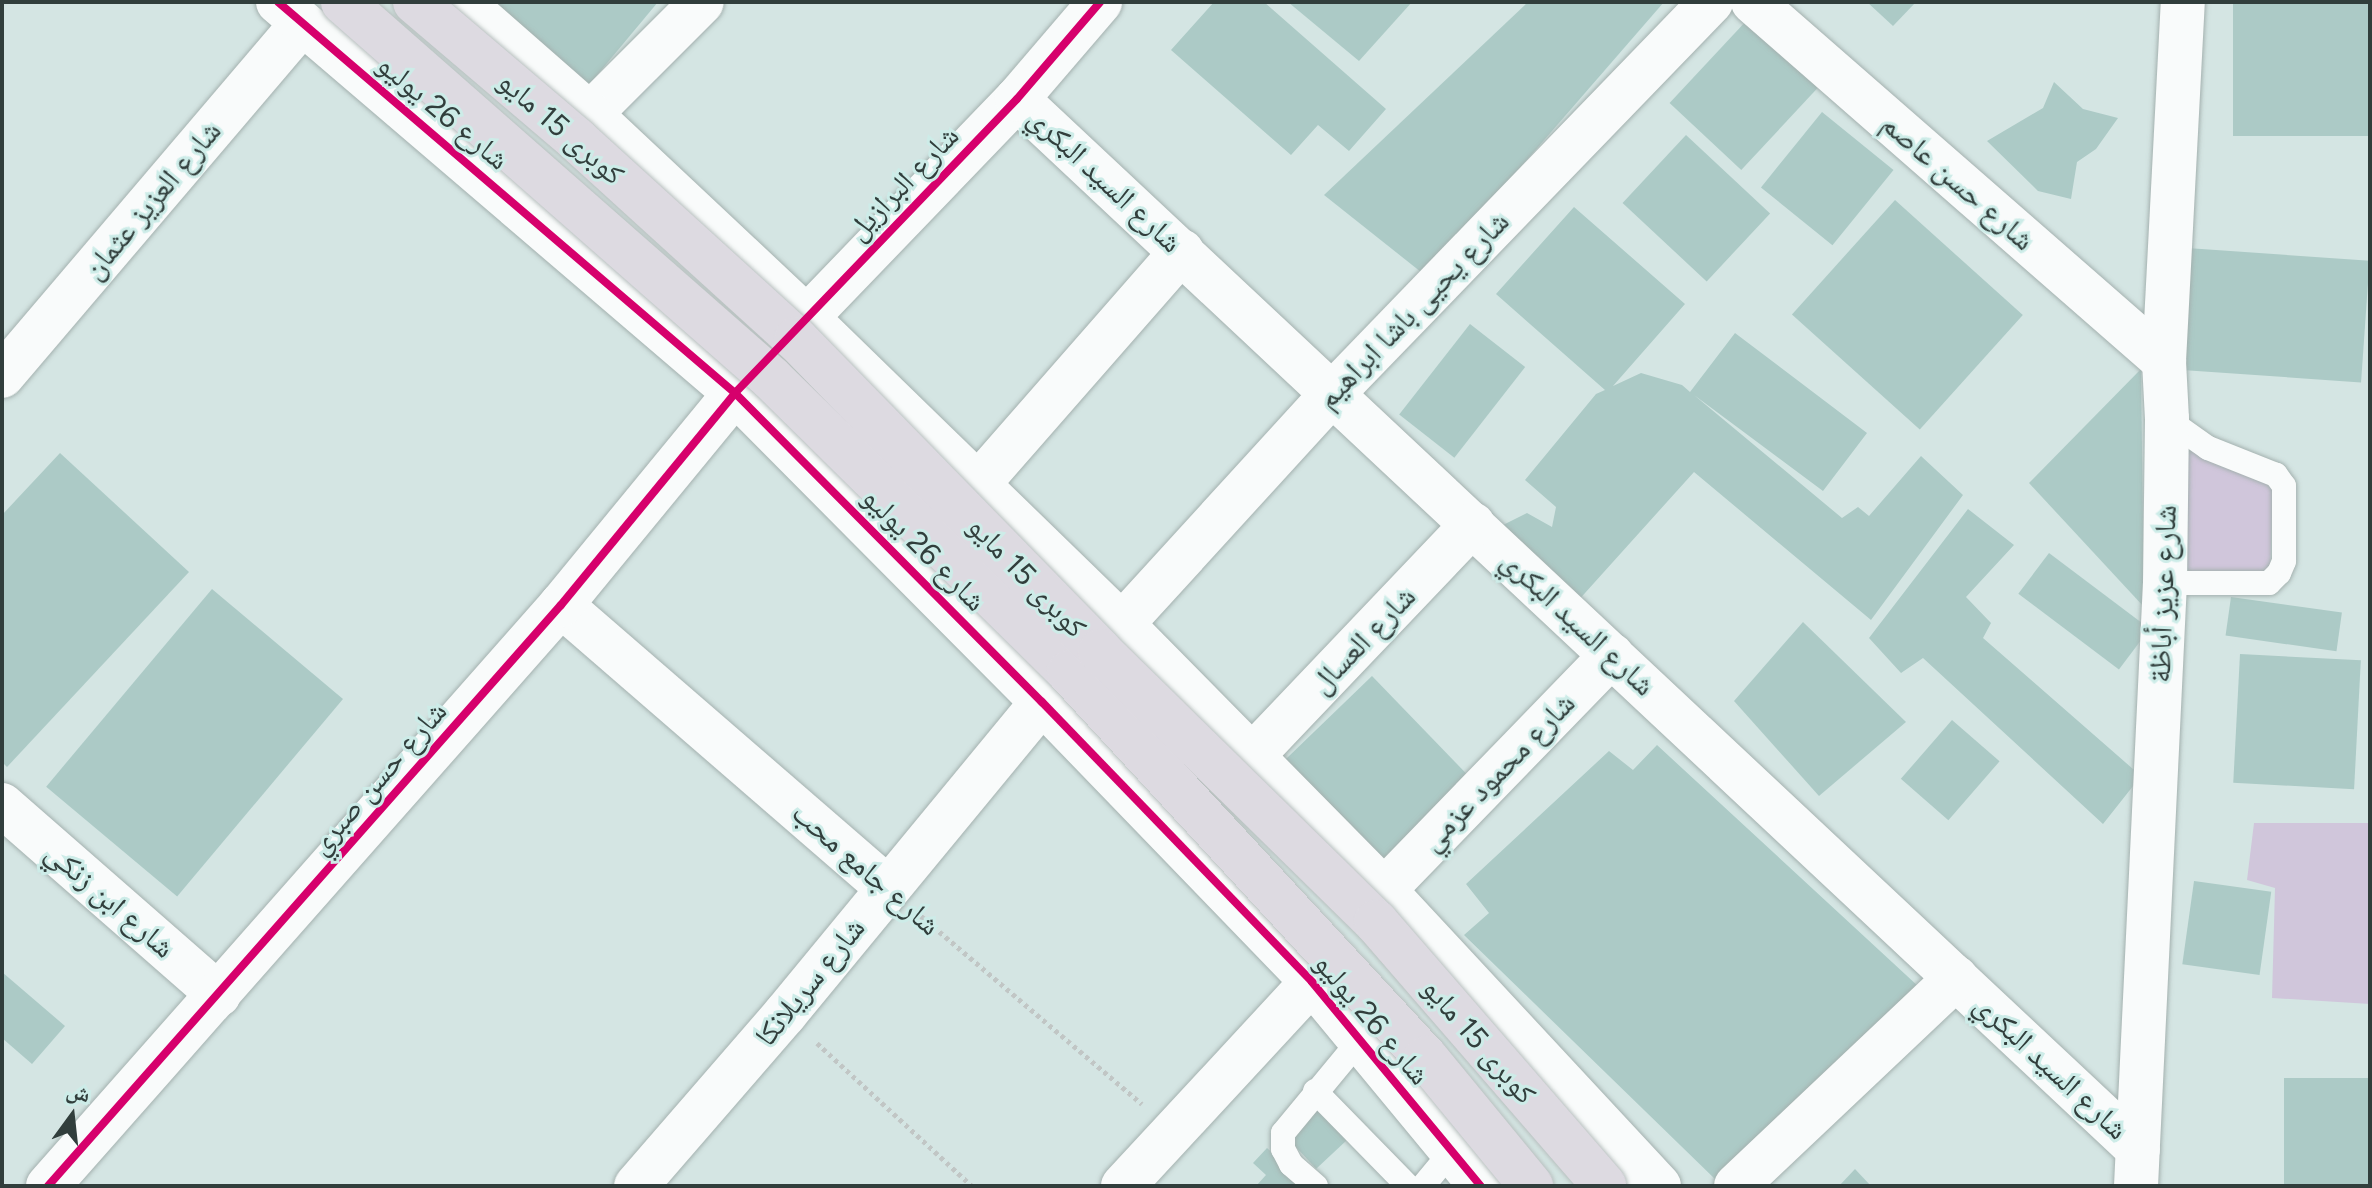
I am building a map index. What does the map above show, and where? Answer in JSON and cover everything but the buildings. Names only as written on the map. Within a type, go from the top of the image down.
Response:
[{"type":"highway","name":"كوبرى 15 مايو","points":[[343,2],[771,378],[1058,661],[1426,1058],[1531,1186]]},
{"type":"highway","name":"كوبرى 15 مايو","points":[[415,2],[577,140],[796,339],[1100,651],[1376,922],[1605,1186]]},
{"type":"street","points":[[462,2],[590,114],[807,318],[1122,624],[1384,890],[1659,1186]]},
{"type":"street","points":[[590,114],[702,2]]},
{"type":"street","name":"شارع البرازيل","points":[[735,393],[1017,99],[1100,2]]},
{"type":"street","name":"شارع يحيى باشا ابراهيم","points":[[1122,624],[1333,393],[1711,2]]},
{"type":"street","name":"شارع حسن عاصم","points":[[1753,2],[2164,361]]},
{"type":"street","name":"شارع عزيز أباظة","points":[[2137,1168],[2165,583],[2167,419],[2164,361],[2183,2]]},
{"type":"street","name":"شارع العزيز عثمان","points":[[2,376],[290,13]]},
{"type":"street","name":"شارع 26 يوليو","points":[[290,13],[735,393],[1042,702],[1312,982],[1481,1186]]},
{"type":"street","name":"شارع السيد البكري","points":[[1017,99],[1956,978],[2137,1168]]},
{"type":"street","points":[[979,483],[1182,251]]},
{"type":"street","name":"شارع حسن صبري","points":[[48,1186],[561,605],[735,393]]},
{"type":"street","name":"شارع العسال","points":[[1252,756],[1473,524]]},
{"type":"street","name":"شارع جامع محب","points":[[561,605],[887,887]]},
{"type":"street","name":"شارع محمود عزمي","points":[[1384,890],[1612,655]]},
{"type":"street","name":"شارع سريلانكا","points":[[636,1186],[785,1014],[1042,702]]},
{"type":"street","name":"شارع ابن زنكي","points":[[2,805],[219,995]]},
{"type":"street","points":[[1736,1186],[1956,978]]},
{"type":"street","points":[[1123,1186],[1312,982]]},
{"type":"lane","points":[[2165,583],[2269,583],[2279,573],[2284,561],[2284,486],[2276,475],[2208,448],[2167,419]]},
{"type":"lane","points":[[1316,1186],[1291,1164],[1283,1149],[1283,1133],[1360,1040]]},
{"type":"lane","points":[[1315,1091],[1408,1186]]},
{"type":"lane","points":[[1423,1186],[1452,1151]]},
{"type":"path","points":[[785,1014],[972,1186]]},
{"type":"shaded area","points":[[2177,435],[2273,485],[2270,573],[2173,576]]},
{"type":"shaded area","points":[[2254,823],[2370,823],[2370,1004],[2272,998],[2275,888],[2247,880]]},
{"type":"cycle path","points":[[278,2],[735,393],[1042,702],[1312,982],[1481,1186]]},
{"type":"cycle path","points":[[48,1186],[561,605],[735,393],[1017,99],[1100,2]]}]
